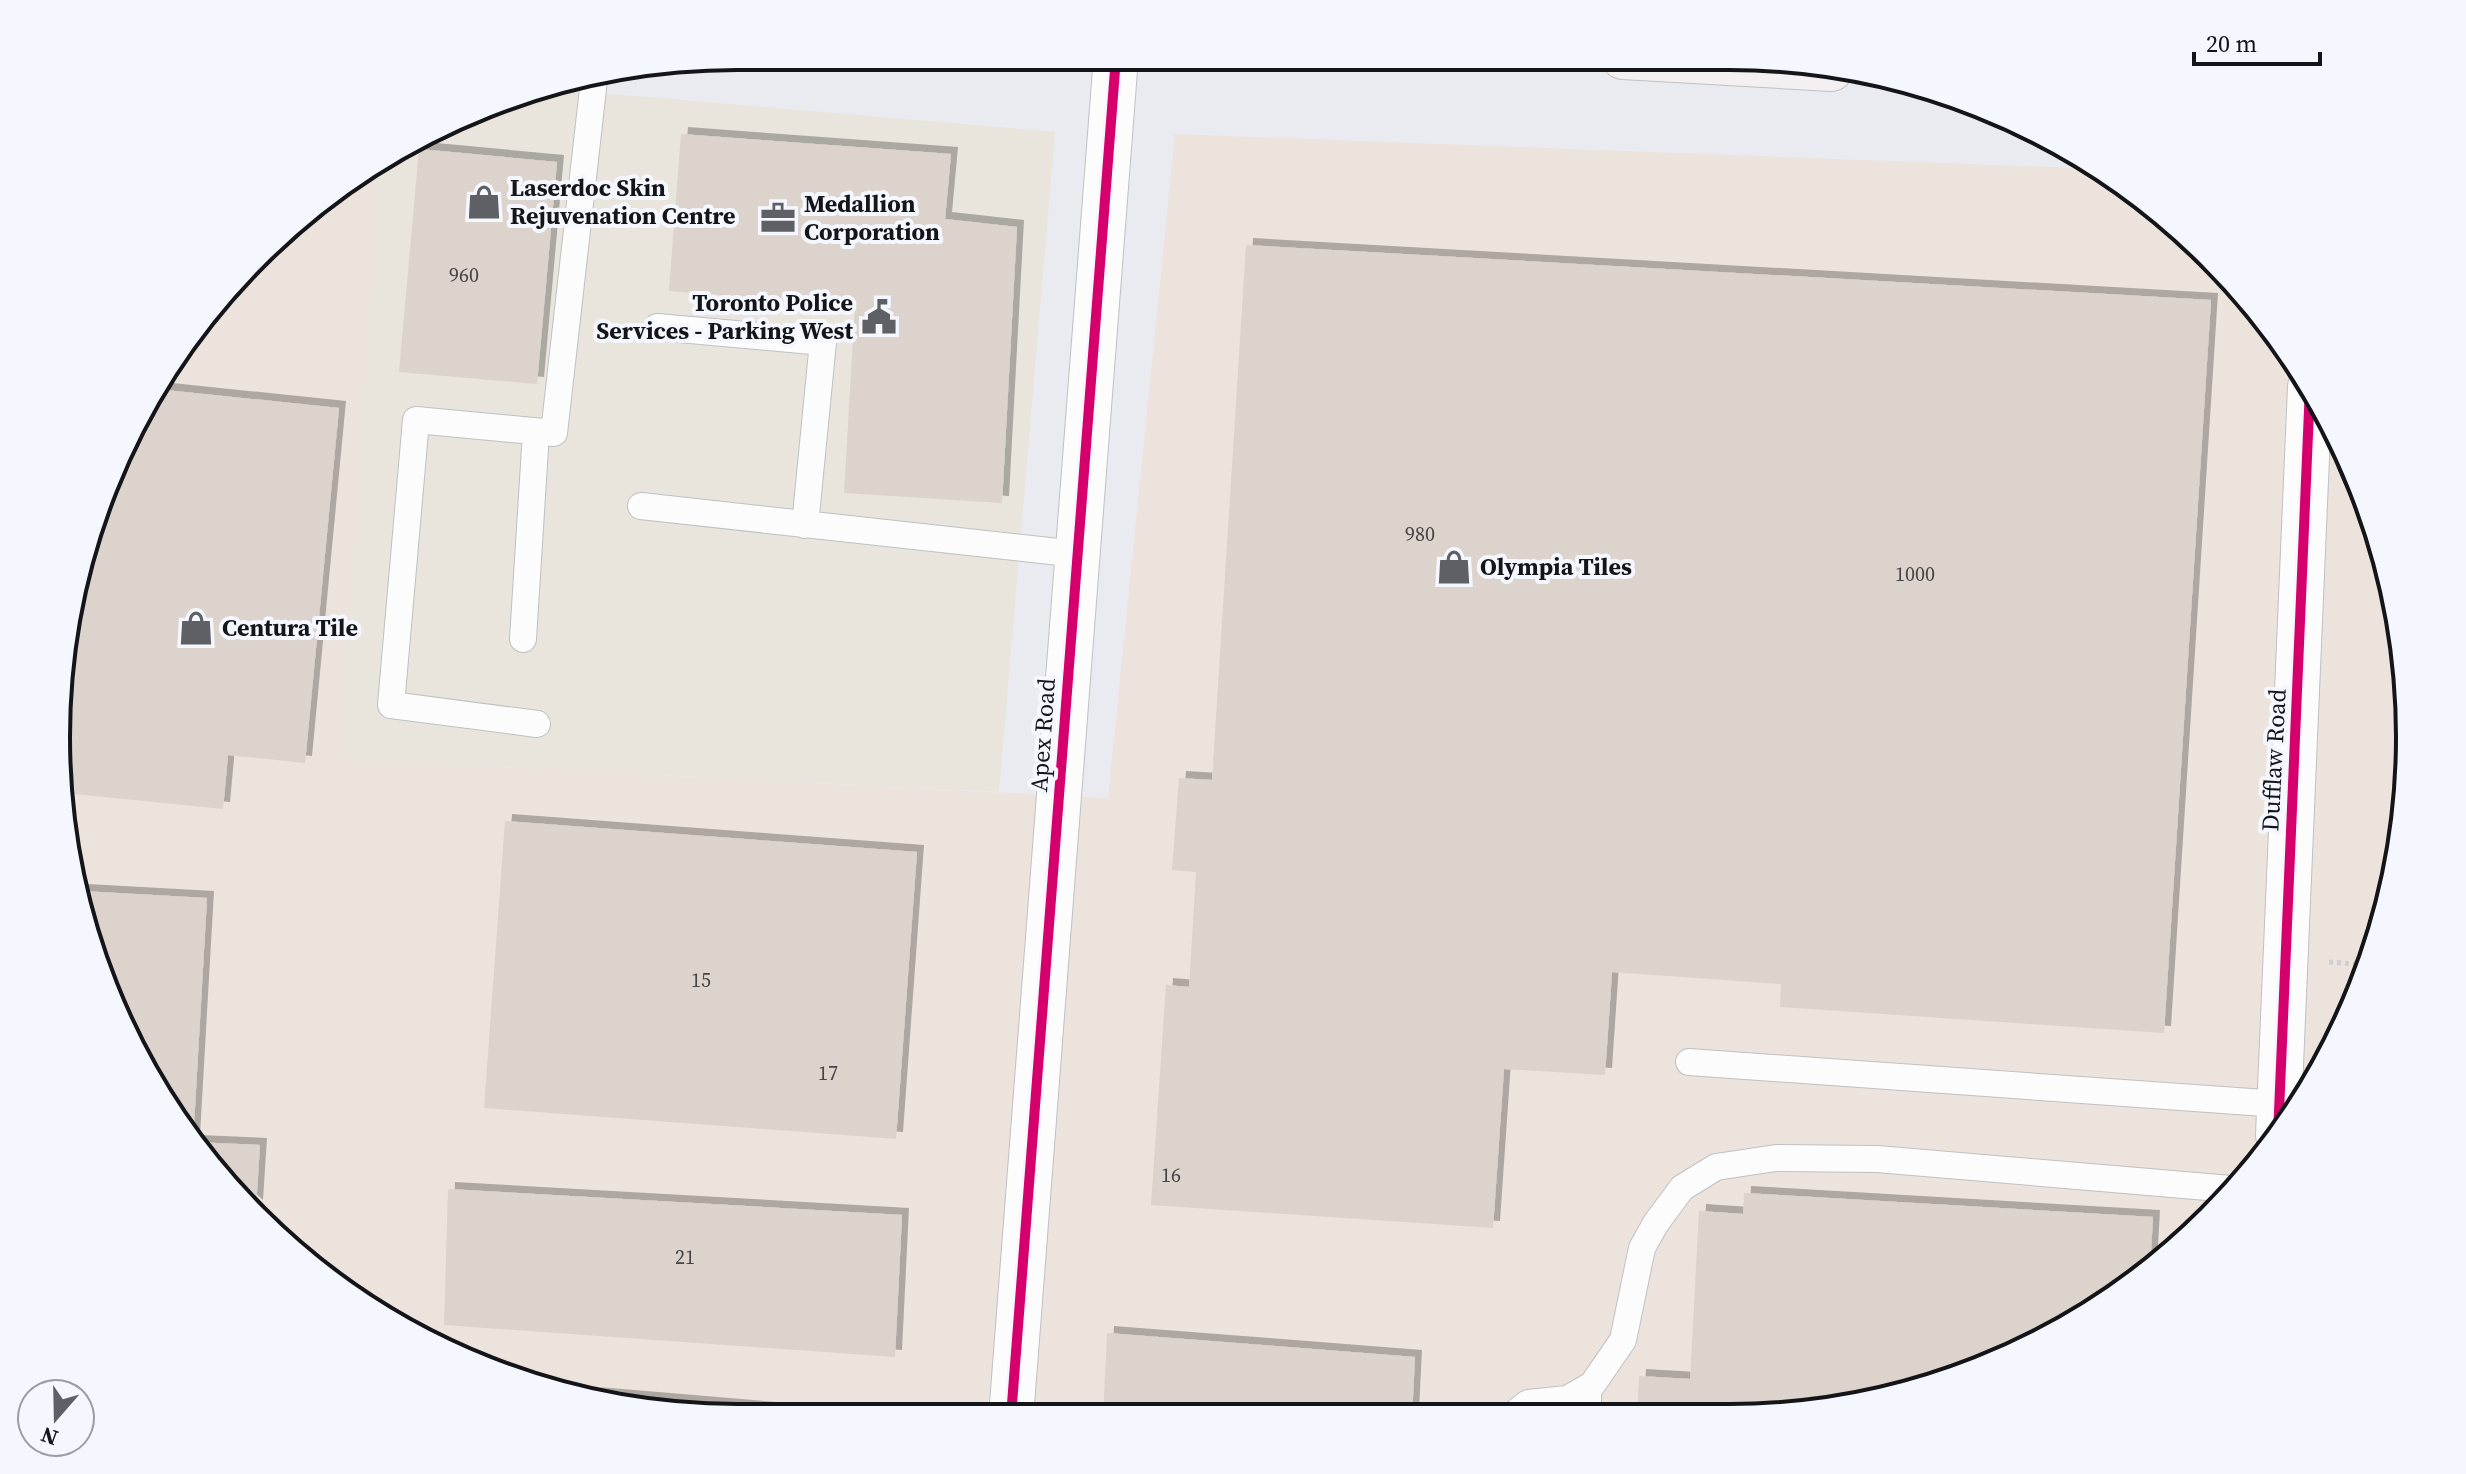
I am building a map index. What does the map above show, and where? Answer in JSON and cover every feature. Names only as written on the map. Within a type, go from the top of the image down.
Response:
[{"type":"street","name":"Apex Road","points":[[1012,1404],[1115,70]]},
{"type":"street","name":"Dufflaw Road","points":[[2279,1114],[2309,408]]},
{"type":"lane","points":[[537,724],[391,705],[416,420],[554,433],[593,86]]},
{"type":"lane","points":[[657,327],[823,342],[805,525]]},
{"type":"lane","points":[[523,639],[536,432]]},
{"type":"lane","points":[[641,506],[1077,554]]},
{"type":"lane","points":[[1689,1062],[2275,1120]]},
{"type":"lane","points":[[1527,1404],[1567,1399],[1588,1387],[1623,1340],[1642,1248],[1656,1223],[1682,1188],[1716,1167],[1776,1158],[1877,1159],[2220,1188]]},
{"type":"lane","points":[[1588,1387],[1588,1404]]},
{"type":"shaded area","points":[[574,91],[1055,132],[999,792],[339,759],[378,174],[482,121]]},
{"type":"shaded area","points":[[1175,134],[2077,168],[2135,208],[2201,265],[2284,366],[2327,442],[2361,523],[2383,607],[2395,693],[2395,781],[2383,867],[2373,910],[2345,992],[2327,1032],[2284,1108],[2201,1209],[2135,1266],[2062,1315],[1984,1353],[1902,1381],[1859,1391],[1773,1403],[693,1403],[607,1391],[523,1369],[403,1315],[366,1292],[297,1238],[265,1209],[208,1143],[182,1108],[139,1032],[105,951],[93,910],[83,867],[71,781],[71,693],[83,607],[105,523],[121,482],[159,403],[182,366],[265,265],[331,208],[378,174],[340,759],[1108,798]]},
{"type":"building","points":[[681,134],[951,154],[945,219],[1017,227],[1002,503],[844,493],[855,305],[669,291]]},
{"type":"building","points":[[419,151],[557,162],[537,384],[399,372]]},
{"type":"building","points":[[1246,245],[2211,300],[2164,1033],[1780,1007],[1781,984],[1612,972],[1605,1075],[1504,1069],[1493,1228],[1151,1205],[1166,985],[1189,987],[1196,872],[1172,870],[1179,778],[1212,780]]},
{"type":"building","name":"Centura Tile","points":[[167,390],[339,408],[305,763],[228,755],[223,809],[72,794],[71,693],[83,607],[93,564],[121,482]]},
{"type":"building","points":[[505,821],[917,852],[896,1139],[484,1108]]},
{"type":"building","points":[[89,891],[207,898],[194,1124],[139,1032],[105,951]]},
{"type":"building","points":[[208,1143],[260,1145],[256,1200]]},
{"type":"building","points":[[448,1189],[902,1215],[895,1357],[444,1325]]},
{"type":"building","points":[[1744,1193],[2153,1217],[2151,1253],[2100,1292],[2024,1335],[1943,1369],[1859,1391],[1773,1403],[1638,1404],[1639,1376],[1690,1379],[1699,1211],[1743,1214]]},
{"type":"building","points":[[1107,1333],[1415,1357],[1413,1404],[1104,1404]]},
{"type":"cycle path","points":[[1012,1404],[1115,70]]},
{"type":"cycle path","points":[[2279,1115],[2309,408]]},
{"type":"place","name":"Laserdoc Skin Rejuvenation Centre","points":[[484,202]]},
{"type":"place","name":"Medallion Corporation","points":[[778,218]]},
{"type":"place","name":"Toronto Police Services - Parking West","points":[[879,317]]},
{"type":"place","name":"Olympia Tiles","points":[[1454,567]]},
{"type":"place","name":"Centura Tile","points":[[196,628]]}]
